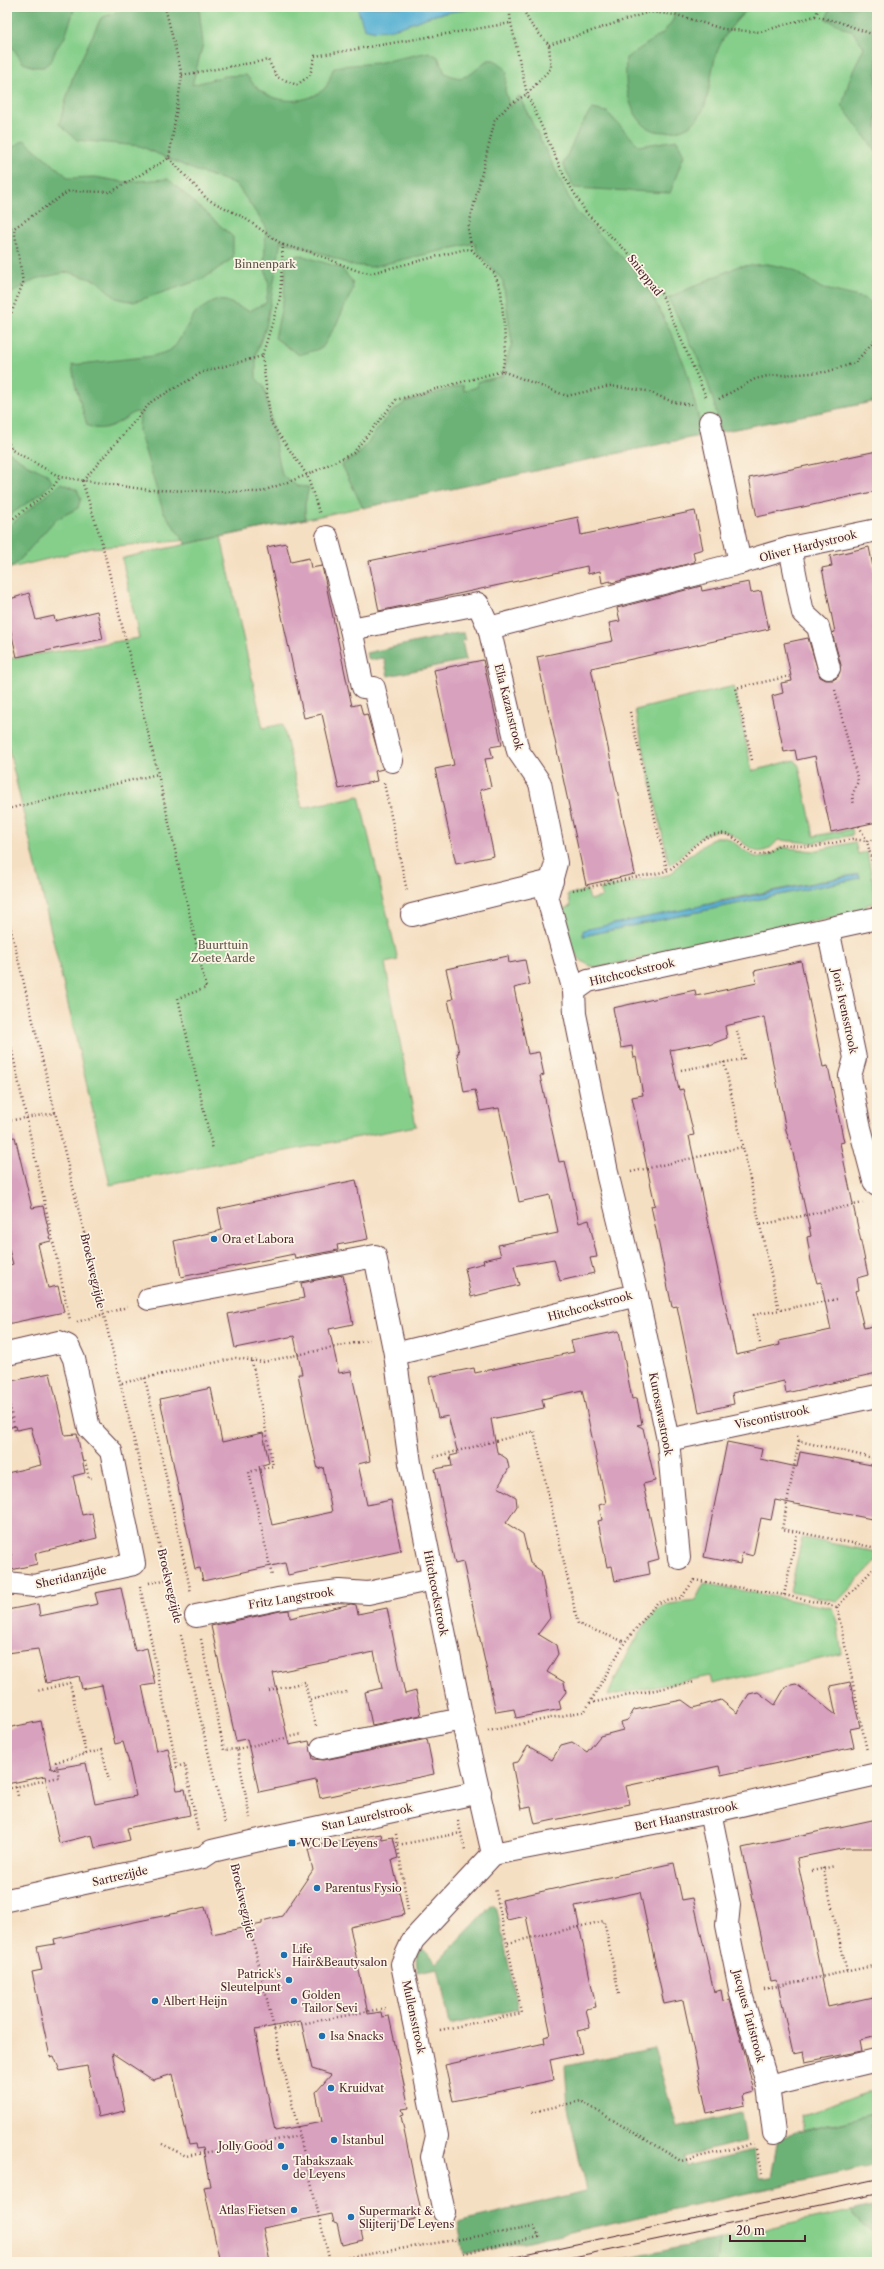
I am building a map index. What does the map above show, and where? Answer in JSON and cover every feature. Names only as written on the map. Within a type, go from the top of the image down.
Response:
[{"type":"street","points":[[489,628],[740,564],[709,413]]},
{"type":"street","name":"Oliver Hardystrook","points":[[740,564],[790,548],[877,530]]},
{"type":"street","points":[[327,537],[352,630],[363,687],[374,688],[392,761]]},
{"type":"street","points":[[790,548],[803,613],[818,627],[829,668]]},
{"type":"street","name":"Elia Kazanstrook","points":[[352,630],[478,604],[489,628],[518,751],[540,783],[556,863],[550,888],[574,991]]},
{"type":"street","points":[[412,915],[550,888]]},
{"type":"street","name":"Hitchcockstrook","points":[[491,1857],[480,1792],[464,1727],[410,1463],[395,1354],[637,1295],[608,1177],[575,1014],[574,991],[588,981],[877,918]]},
{"type":"street","name":"Joris Ivensstrook","points":[[828,929],[855,1058],[850,1076],[874,1181],[873,1193]]},
{"type":"street","points":[[149,1299],[375,1256],[395,1354]]},
{"type":"street","name":"Kurosawastrook","points":[[637,1295],[668,1440],[679,1558]]},
{"type":"street","name":"Sheridanzijde","points":[[7,1354],[60,1342],[68,1346],[74,1359],[89,1428],[111,1451],[134,1564],[34,1586],[7,1583]]},
{"type":"street","name":"Viscontistrook","points":[[668,1440],[877,1396]]},
{"type":"street","name":"Fritz Langstrook","points":[[184,1619],[278,1600],[339,1590],[368,1593],[433,1579]]},
{"type":"street","points":[[320,1739],[464,1727]]},
{"type":"street","name":"Bert Haanstrastrook","points":[[491,1857],[710,1812],[875,1775]]},
{"type":"street","name":"Stan Laurelstrook","points":[[230,1847],[480,1792]]},
{"type":"street","name":"Jacques Tatistrook","points":[[710,1812],[730,1905],[727,1925],[741,1994],[768,2086],[774,2133]]},
{"type":"street","name":"Sartrezijde","points":[[7,1900],[203,1857],[212,1851],[230,1847]]},
{"type":"street","name":"Mullensstrook","points":[[444,2212],[432,2157],[437,2136],[418,2035],[402,1964],[413,1940],[491,1857]]},
{"type":"street","points":[[768,2086],[877,2060]]},
{"type":"path","points":[[165,7],[182,76],[169,158]]},
{"type":"path","name":"Snieppad","points":[[509,7],[511,23],[527,94],[542,130],[576,199],[587,214],[637,261],[660,293],[705,392],[709,413]]},
{"type":"path","points":[[502,371],[506,352],[501,290],[494,273],[472,250],[468,229],[495,120],[509,105],[527,94],[550,68],[549,45],[530,23],[522,7]]},
{"type":"path","points":[[815,16],[820,7]]},
{"type":"path","points":[[549,45],[649,12],[677,15],[723,29],[760,32],[815,16],[840,22],[877,36]]},
{"type":"path","points":[[182,76],[268,60],[277,77],[297,85],[310,75],[315,56],[511,23]]},
{"type":"path","points":[[7,228],[14,228],[69,191],[111,192],[169,158]]},
{"type":"path","points":[[169,158],[207,199],[243,217],[283,245],[311,252],[358,271],[371,273],[466,249],[472,250]]},
{"type":"path","points":[[7,324],[23,283],[14,228]]},
{"type":"path","points":[[283,245],[280,298],[262,356],[271,423],[307,475],[316,503]]},
{"type":"path","points":[[7,440],[12,450],[60,477],[149,490],[260,492],[307,475],[353,453],[396,400],[502,371],[567,396],[610,386],[647,392],[679,403],[691,405],[709,413],[730,395],[755,378],[826,372],[855,363],[877,338]]},
{"type":"path","points":[[82,481],[152,401],[203,372],[262,356]]},
{"type":"path","points":[[7,523],[50,490],[60,477]]},
{"type":"path","points":[[82,481],[101,539],[158,774],[206,988],[178,998],[213,1150]]},
{"type":"path","points":[[829,668],[858,781],[852,796],[854,805]]},
{"type":"path","points":[[752,760],[736,688],[791,676]]},
{"type":"path","points":[[630,712],[667,871]]},
{"type":"path","points":[[392,761],[383,778],[412,915]]},
{"type":"path","points":[[7,809],[158,774]]},
{"type":"path","points":[[859,826],[867,841],[877,881]]},
{"type":"path","points":[[550,888],[667,871],[694,846],[709,836],[718,833],[731,835],[752,854],[762,855],[770,852],[780,844],[814,847],[852,839],[867,841],[877,839]]},
{"type":"path","name":"Broekwegzijde","points":[[7,913],[103,1315],[184,1619],[230,1847],[329,2261]]},
{"type":"path","points":[[7,1028],[71,1324],[149,1299]]},
{"type":"path","points":[[681,1070],[744,1059],[737,1031]]},
{"type":"path","points":[[724,1062],[779,1310]]},
{"type":"path","points":[[7,1121],[26,1116],[55,1113]]},
{"type":"path","points":[[608,1177],[742,1147]]},
{"type":"path","points":[[760,1225],[873,1193]]},
{"type":"path","points":[[760,1343],[754,1315],[837,1299]]},
{"type":"path","points":[[122,1383],[236,1358],[263,1362],[378,1338],[395,1354]]},
{"type":"path","points":[[252,1361],[273,1466],[249,1472],[278,1600]]},
{"type":"path","points":[[7,1394],[15,1430]]},
{"type":"path","points":[[791,1413],[799,1441],[782,1529],[877,1548]]},
{"type":"path","points":[[410,1463],[534,1431],[578,1624],[625,1642]]},
{"type":"path","points":[[799,1441],[877,1459]]},
{"type":"path","points":[[7,1502],[13,1500]]},
{"type":"path","points":[[784,1594],[797,1533]]},
{"type":"path","points":[[679,1558],[694,1580],[784,1594],[837,1607]]},
{"type":"path","points":[[837,1607],[877,1565]]},
{"type":"path","points":[[464,1727],[585,1711],[625,1642],[657,1603],[681,1598],[694,1580]]},
{"type":"path","points":[[140,1586],[177,1767],[185,1764],[203,1857]]},
{"type":"path","points":[[837,1607],[875,1775]]},
{"type":"path","points":[[237,1749],[320,1739],[305,1682],[269,1691]]},
{"type":"path","points":[[590,1703],[695,1682]]},
{"type":"path","points":[[36,1691],[70,1684],[86,1754]]},
{"type":"path","points":[[310,1700],[347,1692]]},
{"type":"path","points":[[7,1789],[59,1777],[56,1762],[102,1750],[109,1781]]},
{"type":"path","points":[[16,1787],[18,1796]]},
{"type":"path","points":[[390,1812],[398,1845],[413,1940]]},
{"type":"path","points":[[398,1845],[487,1827]]},
{"type":"path","points":[[418,2035],[522,2013],[491,1857]]},
{"type":"path","points":[[812,1871],[835,1866]]},
{"type":"path","points":[[823,1868],[847,1972]]},
{"type":"path","points":[[508,1943],[604,1921],[619,1994]]},
{"type":"path","points":[[741,1994],[847,1972],[877,1964]]},
{"type":"path","points":[[274,2029],[410,2003]]},
{"type":"path","points":[[532,2112],[581,2101],[681,2161],[750,2145],[774,2133]]},
{"type":"path","points":[[162,2144],[186,2156],[299,2136]]},
{"type":"path","points":[[756,2147],[762,2174]]},
{"type":"path","points":[[320,2262],[534,2227],[539,2237],[464,2253]]},
{"type":"green space","name":"Binnenpark","points":[[7,7],[877,7],[877,401],[703,435],[221,537],[263,728],[283,724],[302,808],[359,796],[398,960],[385,963],[416,1126],[110,1185],[7,742],[7,659],[139,638],[122,558],[215,538],[92,548],[7,569]]},
{"type":"green space","points":[[7,7],[75,7],[65,37],[56,49],[52,60],[44,67],[34,67],[23,63],[7,39]]},
{"type":"green space","points":[[131,7],[199,8],[203,44],[192,85],[225,76],[246,75],[261,91],[276,98],[285,100],[302,99],[311,97],[318,93],[326,87],[333,69],[340,66],[377,63],[429,52],[438,57],[445,73],[458,78],[470,74],[484,62],[489,60],[494,60],[500,63],[507,71],[505,90],[510,108],[519,96],[575,210],[632,267],[648,288],[672,334],[686,369],[703,435],[363,508],[342,465],[360,453],[389,414],[406,402],[463,385],[464,391],[477,387],[477,382],[502,376],[512,343],[503,281],[477,251],[475,243],[371,267],[351,265],[324,254],[281,241],[266,327],[256,353],[256,378],[264,387],[282,475],[297,486],[309,487],[305,504],[305,519],[186,544],[163,511],[139,431],[140,413],[135,412],[118,423],[106,428],[93,428],[87,425],[75,384],[72,365],[153,356],[169,351],[176,345],[195,313],[215,300],[226,301],[249,311],[266,303],[269,285],[264,265],[266,227],[236,184],[194,170],[140,146],[77,140],[59,124],[73,76],[101,18]]},
{"type":"green space","points":[[675,7],[751,7],[731,27],[720,45],[713,65],[706,103],[701,114],[694,122],[683,129],[668,132],[651,130],[637,117],[630,102],[626,85],[626,58],[663,33],[673,20]]},
{"type":"green space","points":[[831,7],[877,7],[877,153],[842,106],[850,78],[864,47],[853,32],[826,19]]},
{"type":"green space","points":[[592,109],[607,112],[639,146],[677,140],[684,155],[670,193],[574,188],[563,164],[580,127]]},
{"type":"green space","points":[[24,140],[69,178],[95,177],[123,182],[168,179],[233,237],[233,258],[203,279],[134,302],[116,298],[97,281],[68,272],[35,279],[7,296],[7,151]]},
{"type":"green space","points":[[300,255],[341,268],[352,281],[353,289],[336,325],[322,348],[299,355],[275,338],[284,296],[286,258]]},
{"type":"green space","points":[[768,264],[792,269],[821,288],[863,298],[877,306],[877,401],[720,432],[712,396],[700,363],[668,298],[739,266]]},
{"type":"green space","points":[[7,451],[28,465],[47,474],[52,482],[43,492],[7,517]]},
{"type":"green space","points":[[61,483],[77,490],[81,498],[78,508],[55,520],[18,562],[7,569],[7,528]]},
{"type":"green space","points":[[464,633],[466,640],[462,641],[466,660],[388,676],[384,658],[369,660],[366,653]]},
{"type":"green space","points":[[734,686],[752,771],[795,760],[799,766],[814,836],[852,829],[853,835],[813,843],[778,840],[769,848],[761,852],[754,851],[735,836],[727,832],[718,831],[703,836],[669,865],[635,710]]},
{"type":"green space","points":[[715,837],[725,837],[752,855],[758,857],[765,857],[772,854],[781,847],[813,851],[855,842],[858,854],[867,852],[877,902],[866,905],[867,910],[597,968],[587,964],[574,953],[568,937],[563,909],[571,906],[568,895],[587,890],[590,900],[602,897],[600,889],[671,874],[683,860]],"holes":[[[859,874],[860,878],[583,936],[720,901]]]},
{"type":"green space","points":[[802,1538],[877,1552],[877,1560],[838,1601],[790,1592]]},
{"type":"green space","points":[[704,1583],[832,1608],[837,1622],[842,1654],[712,1684],[710,1676],[608,1696],[632,1647],[655,1612],[670,1604],[695,1601]]},
{"type":"green space","points":[[493,1904],[497,1909],[518,2009],[450,2025],[438,1968],[418,1972],[416,1962],[417,1957],[423,1949],[437,1963]]},
{"type":"green space","points":[[654,2048],[677,2128],[741,2113],[746,2141],[684,2156],[686,2166],[754,2150],[758,2179],[771,2178],[778,2138],[877,2113],[877,2165],[464,2255],[458,2222],[586,2191],[568,2107],[565,2066]]},
{"type":"green space","points":[[877,2089],[877,2113],[803,2131],[801,2115]]},
{"type":"green space","points":[[877,2205],[877,2233],[863,2224],[851,2211]]},
{"type":"green space","points":[[851,2211],[863,2224],[877,2233],[877,2262],[717,2262],[720,2239]]},
{"type":"green space","points":[[720,2239],[717,2262],[610,2262]]},
{"type":"water","points":[[357,7],[484,7],[447,12],[400,27],[382,31],[364,28]]},
{"type":"water","points":[[859,874],[860,878],[583,936],[583,930]]},
{"type":"building","points":[[877,451],[877,491],[757,517],[749,478]]},
{"type":"building","points":[[695,511],[703,549],[693,552],[695,562],[611,583],[611,581],[602,583],[600,571],[588,574],[587,566],[379,611],[369,561],[578,517],[581,535]]},
{"type":"building","points":[[286,543],[291,562],[309,558],[311,568],[322,566],[352,706],[360,704],[363,715],[367,714],[383,769],[375,771],[377,781],[339,789],[322,714],[304,718],[267,547]]},
{"type":"building","points":[[869,547],[877,586],[877,822],[831,832],[815,756],[797,760],[795,750],[784,752],[772,696],[783,693],[781,683],[792,681],[784,643],[808,638],[820,677],[826,680],[833,680],[838,677],[841,665],[832,633],[835,632],[822,568],[832,566],[830,556]]},
{"type":"building","points":[[749,582],[751,593],[761,591],[769,629],[591,668],[635,874],[586,885],[537,657],[613,641],[609,623],[620,621],[617,608],[701,586],[702,591]]},
{"type":"building","points":[[29,593],[36,620],[54,616],[55,621],[97,611],[103,639],[17,657],[7,615],[7,600]]},
{"type":"building","points":[[483,660],[502,745],[490,747],[493,758],[485,759],[491,787],[480,790],[494,856],[456,864],[435,769],[454,765],[434,670]]},
{"type":"building","points":[[508,956],[509,963],[525,960],[530,984],[514,988],[528,1054],[539,1052],[544,1075],[540,1076],[559,1162],[565,1161],[579,1223],[589,1220],[597,1257],[590,1258],[594,1273],[560,1281],[554,1259],[514,1266],[519,1285],[471,1297],[465,1268],[484,1263],[483,1260],[501,1256],[498,1245],[558,1233],[550,1195],[519,1202],[499,1108],[480,1111],[475,1090],[464,1092],[457,1053],[459,1053],[448,1000],[453,999],[446,969]]},
{"type":"building","points":[[801,961],[823,1067],[828,1066],[844,1142],[840,1143],[868,1275],[857,1278],[859,1290],[855,1291],[864,1328],[877,1325],[877,1373],[786,1393],[784,1381],[732,1393],[734,1404],[699,1412],[677,1306],[672,1307],[651,1206],[655,1205],[632,1097],[643,1095],[636,1057],[634,1058],[632,1046],[621,1048],[613,1008],[695,990],[696,996],[757,983],[754,971]],"holes":[[[764,1017],[786,1130],[793,1153],[811,1236],[807,1237],[811,1261],[817,1283],[821,1282],[831,1330],[779,1341],[780,1345],[736,1355],[689,1136],[694,1135],[683,1089],[679,1090],[670,1050],[708,1043],[709,1045],[727,1038],[725,1026]]]},
{"type":"building","points":[[15,1137],[32,1208],[43,1206],[51,1241],[38,1244],[48,1288],[58,1286],[64,1312],[7,1324],[7,1266],[13,1264],[7,1243],[7,1138]]},
{"type":"building","points":[[356,1180],[368,1239],[337,1245],[338,1250],[295,1258],[294,1254],[181,1277],[174,1241],[222,1230],[218,1209]]},
{"type":"building","points":[[343,1275],[353,1324],[329,1329],[339,1373],[351,1371],[366,1439],[370,1461],[358,1464],[367,1505],[391,1500],[401,1551],[288,1575],[285,1563],[203,1581],[200,1568],[195,1569],[160,1399],[211,1388],[222,1442],[263,1433],[269,1463],[259,1466],[272,1525],[332,1512],[323,1467],[318,1469],[308,1428],[298,1374],[302,1374],[294,1336],[235,1348],[228,1314],[304,1298],[301,1283]]},
{"type":"building","points":[[619,1331],[632,1399],[637,1398],[642,1424],[637,1425],[643,1428],[655,1481],[643,1484],[659,1559],[648,1562],[650,1574],[615,1581],[612,1566],[607,1567],[598,1521],[602,1520],[599,1505],[606,1503],[582,1390],[542,1399],[544,1408],[491,1419],[497,1452],[507,1459],[509,1468],[498,1487],[516,1497],[517,1506],[506,1523],[523,1534],[530,1563],[541,1571],[550,1618],[538,1634],[556,1645],[558,1654],[547,1672],[564,1682],[566,1692],[559,1701],[561,1709],[516,1718],[514,1709],[496,1712],[463,1562],[455,1564],[435,1469],[452,1466],[450,1456],[458,1454],[448,1416],[438,1418],[429,1377],[474,1368],[475,1373],[574,1352],[571,1341]]},
{"type":"building","points":[[50,1373],[65,1435],[77,1434],[85,1473],[73,1476],[82,1515],[92,1513],[97,1538],[35,1553],[37,1564],[7,1571],[7,1473],[41,1465],[31,1427],[17,1430],[16,1426],[7,1428],[7,1382]]},
{"type":"building","points":[[727,1442],[762,1449],[760,1459],[797,1467],[800,1452],[877,1466],[877,1520],[775,1500],[771,1520],[761,1518],[753,1556],[742,1553],[740,1564],[704,1557]]},
{"type":"building","points":[[121,1588],[135,1651],[147,1648],[155,1684],[142,1686],[156,1751],[168,1748],[177,1790],[185,1789],[190,1815],[127,1828],[130,1840],[95,1848],[92,1835],[59,1843],[45,1776],[7,1784],[7,1728],[41,1721],[51,1769],[86,1763],[95,1804],[136,1796],[128,1759],[123,1742],[115,1744],[102,1685],[82,1689],[79,1676],[46,1683],[38,1649],[7,1653],[7,1610],[38,1604],[40,1616],[98,1604],[95,1593]]},
{"type":"building","points":[[351,1604],[356,1605],[358,1614],[387,1608],[405,1694],[416,1691],[421,1715],[372,1725],[365,1692],[382,1688],[374,1652],[273,1673],[289,1745],[309,1741],[313,1759],[324,1760],[427,1739],[434,1774],[320,1798],[316,1780],[259,1792],[247,1739],[236,1741],[211,1626],[289,1610],[290,1618]]},
{"type":"building","points":[[850,1682],[860,1727],[850,1729],[854,1747],[721,1775],[719,1766],[626,1786],[630,1804],[535,1824],[531,1807],[521,1809],[512,1763],[518,1762],[528,1746],[552,1760],[561,1745],[572,1742],[587,1752],[600,1736],[623,1730],[621,1722],[628,1720],[634,1710],[682,1700],[693,1708],[721,1700],[737,1713],[749,1694],[758,1692],[775,1705],[786,1686],[796,1684],[836,1715],[830,1686]]},
{"type":"building","points":[[877,1819],[877,1848],[846,1848],[797,1858],[828,2007],[877,1996],[877,2036],[860,2040],[862,2051],[805,2062],[803,2052],[793,2054],[777,1980],[771,1981],[742,1848]]},
{"type":"building","points":[[381,1834],[382,1839],[393,1837],[398,1858],[392,1860],[404,1915],[350,1927],[368,2014],[381,2012],[382,2017],[389,2016],[409,2108],[402,2109],[404,2115],[401,2116],[421,2212],[414,2213],[415,2219],[361,2231],[363,2240],[342,2245],[337,2224],[334,2223],[332,2214],[263,2228],[270,2262],[220,2262],[204,2187],[210,2186],[203,2148],[197,2149],[196,2144],[189,2145],[173,2074],[153,2080],[112,2053],[125,2111],[98,2117],[87,2066],[60,2071],[54,2056],[50,2057],[32,1972],[42,1970],[37,1947],[55,1944],[54,1939],[205,1907],[212,1934],[262,1924],[262,1921],[282,1916],[313,1870],[308,1849],[319,1847],[320,1844]],"holes":[[[301,2021],[312,2069],[331,2075],[316,2092],[322,2122],[275,2131],[255,2030]]]},
{"type":"building","points":[[674,1863],[682,1900],[693,1898],[714,1992],[721,1990],[723,2001],[730,2000],[754,2092],[743,2095],[745,2105],[707,2113],[683,2000],[664,2004],[640,1892],[575,1906],[596,2007],[586,2009],[590,2028],[577,2031],[582,2053],[550,2060],[554,2080],[453,2101],[445,2065],[545,2043],[544,2037],[551,2035],[526,1916],[507,1920],[502,1900]]},
{"type":"tram line","points":[[493,2262],[877,2179]]},
{"type":"tram line","points":[[550,2262],[877,2193]]},
{"type":"place","name":"Ora et Labora","points":[[214,1239]]},
{"type":"place","name":"WC De Leyens","points":[[292,1843]]},
{"type":"place","name":"Parentus Fysio","points":[[317,1888]]},
{"type":"place","name":"Life Hair&Beautysalon","points":[[284,1955]]},
{"type":"place","name":"Patrick's Sleutelpunt","points":[[289,1980]]},
{"type":"place","name":"Albert Heijn","points":[[155,2001]]},
{"type":"place","name":"Golden Tailor Sevi","points":[[294,2001]]},
{"type":"place","name":"Isa Snacks","points":[[322,2036]]},
{"type":"place","name":"Kruidvat","points":[[331,2088]]},
{"type":"place","name":"Istanbul","points":[[334,2140]]},
{"type":"place","name":"Jolly Good","points":[[281,2146]]},
{"type":"place","name":"Tabakszaak de Leyens","points":[[285,2167]]},
{"type":"place","name":"Atlas Fietsen","points":[[294,2210]]},
{"type":"place","name":"Supermarkt & Slijterij De Leyens","points":[[351,2217]]},
{"type":"park label","name":"Buurttuin Zoete Aarde","points":[[223,951]]}]
